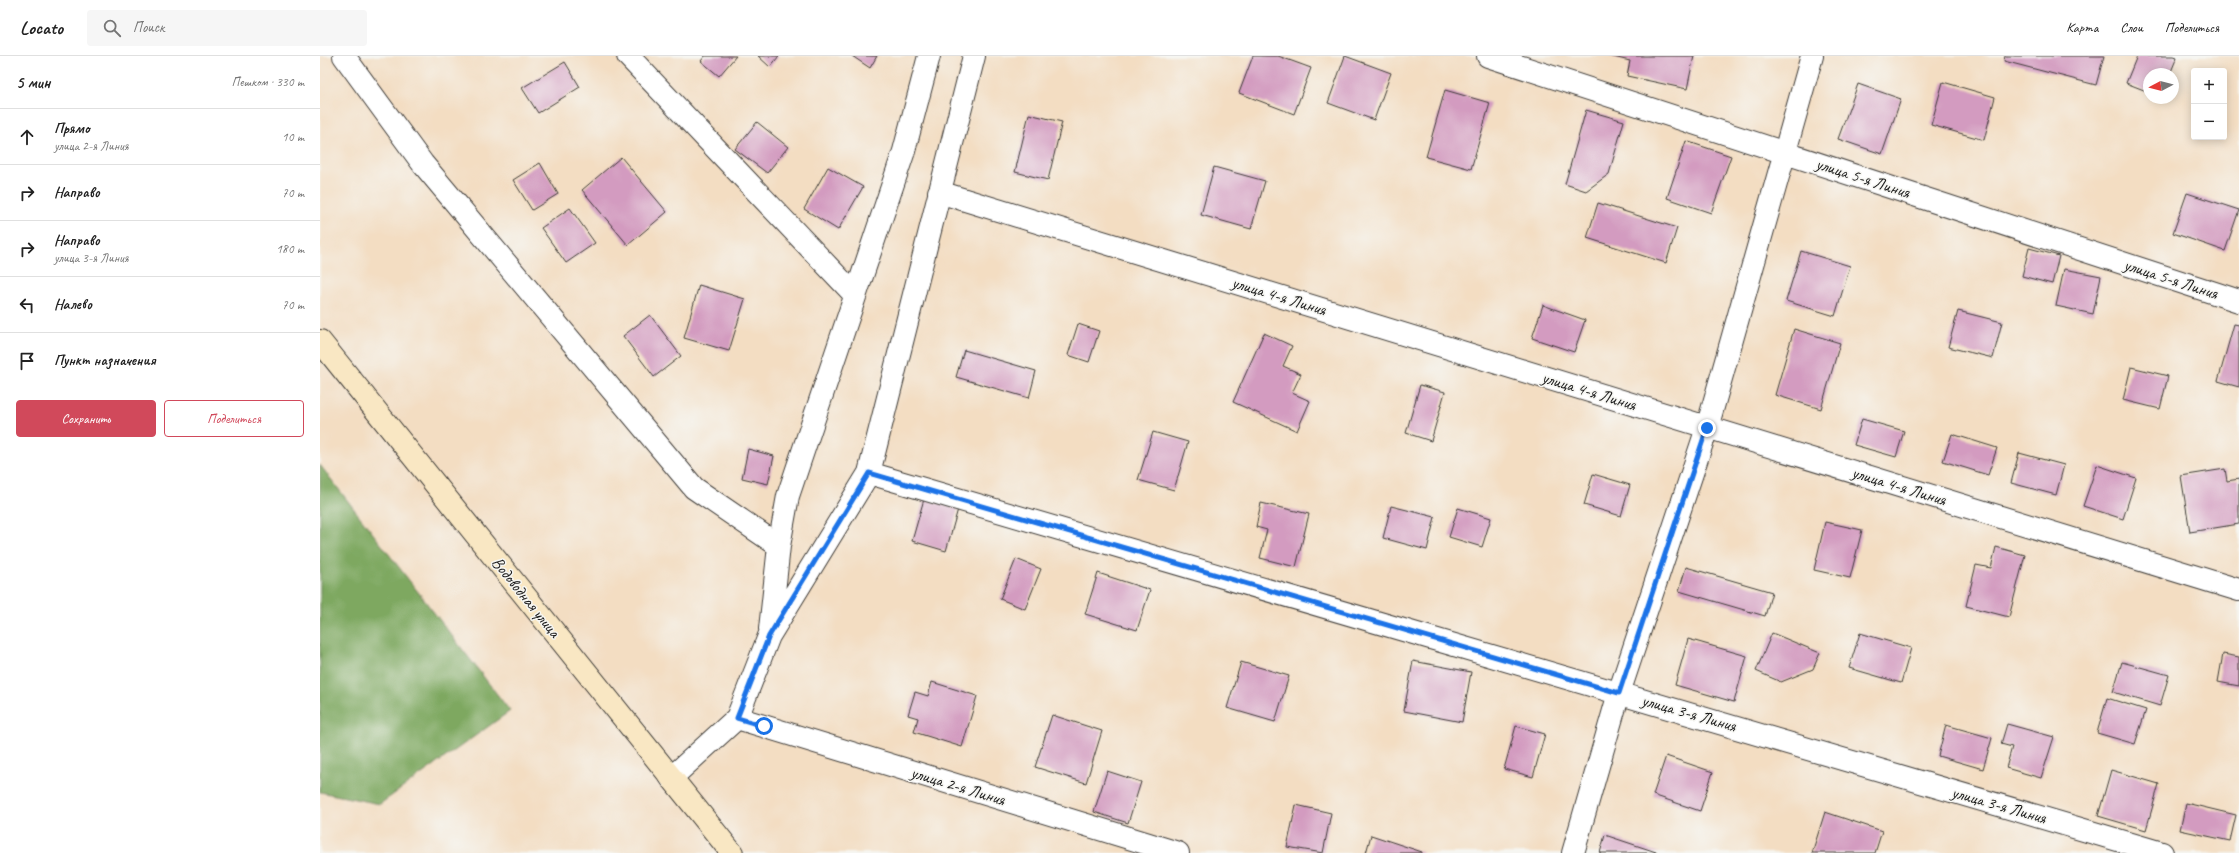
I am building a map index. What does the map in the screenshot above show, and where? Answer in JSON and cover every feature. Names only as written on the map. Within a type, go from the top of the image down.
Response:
[{"type":"street","points":[[344,56],[423,164],[694,488],[779,546]]},
{"type":"street","points":[[628,56],[854,294]]},
{"type":"street","points":[[769,636],[779,546],[788,496],[854,294],[904,151],[929,56]]},
{"type":"street","points":[[671,778],[737,718],[769,636],[869,473],[974,56]]},
{"type":"street","name":"улица 5-я Линия","points":[[1488,56],[2239,301]]},
{"type":"street","points":[[1573,853],[1619,693],[1707,428],[1812,56]]},
{"type":"street","name":"улица 4-я Линия","points":[[939,192],[2239,590]]},
{"type":"street","name":"Водоводная улица","points":[[320,341],[732,853]]},
{"type":"street","name":"улица 3-я Линия","points":[[869,473],[2162,853]]},
{"type":"street","name":"улица 2-я Линия","points":[[737,718],[1178,853]]},
{"type":"green space","points":[[320,465],[510,711],[380,804],[320,792]]},
{"type":"building","points":[[705,56],[736,56],[719,76],[701,61]]},
{"type":"building","points":[[758,56],[779,56],[770,67]]},
{"type":"building","points":[[852,56],[877,56],[870,68]]},
{"type":"building","points":[[1253,56],[1278,56],[1311,68],[1294,114],[1239,93]]},
{"type":"building","points":[[1345,56],[1391,73],[1374,120],[1328,103]]},
{"type":"building","points":[[1609,56],[1694,56],[1687,89],[1627,76],[1630,61]]},
{"type":"building","points":[[2005,56],[2104,56],[2096,85],[2004,61]]},
{"type":"building","points":[[2137,56],[2177,57],[2172,68],[2143,68],[2143,90],[2126,83]]},
{"type":"building","points":[[565,62],[580,87],[538,113],[522,88]]},
{"type":"building","points":[[1943,82],[1995,97],[1984,140],[1931,125]]},
{"type":"building","points":[[1858,84],[1901,99],[1882,154],[1838,139]]},
{"type":"building","points":[[1445,90],[1490,103],[1471,169],[1426,157]]},
{"type":"building","points":[[1586,110],[1624,121],[1609,174],[1586,191],[1565,184]]},
{"type":"building","points":[[1029,114],[1062,122],[1048,180],[1015,172]]},
{"type":"building","points":[[757,122],[788,147],[767,173],[735,149]]},
{"type":"building","points":[[1686,141],[1731,156],[1711,213],[1667,198]]},
{"type":"building","points":[[621,157],[667,212],[628,245],[582,190]]},
{"type":"building","points":[[540,163],[558,194],[532,210],[513,180]]},
{"type":"building","points":[[828,167],[863,187],[838,230],[804,209]]},
{"type":"building","points":[[1214,167],[1265,181],[1251,229],[1201,215]]},
{"type":"building","points":[[2187,193],[2239,210],[2225,251],[2173,233]]},
{"type":"building","points":[[1598,203],[1677,228],[1666,263],[1587,238]]},
{"type":"building","points":[[570,208],[595,243],[566,263],[541,228]]},
{"type":"building","points":[[2029,248],[2059,256],[2052,284],[2022,276]]},
{"type":"building","points":[[1801,251],[1850,266],[1835,316],[1786,301]]},
{"type":"building","points":[[2064,269],[2101,276],[2093,314],[2056,306]]},
{"type":"building","points":[[699,285],[745,299],[729,351],[684,338]]},
{"type":"building","points":[[1543,305],[1585,320],[1574,352],[1532,338]]},
{"type":"building","points":[[1958,311],[2002,322],[1993,358],[1948,347]]},
{"type":"building","points":[[650,315],[681,356],[654,377],[623,336]]},
{"type":"building","points":[[1078,324],[1099,331],[1089,362],[1068,355]]},
{"type":"building","points":[[2234,324],[2239,325],[2239,387],[2218,381]]},
{"type":"building","points":[[1794,329],[1840,343],[1821,409],[1775,395]]},
{"type":"building","points":[[1264,333],[1292,346],[1283,366],[1301,374],[1292,393],[1310,401],[1297,431],[1233,402]]},
{"type":"building","points":[[964,350],[1036,371],[1029,398],[956,377]]},
{"type":"building","points":[[2131,367],[2168,376],[2160,409],[2123,400]]},
{"type":"building","points":[[1420,385],[1445,392],[1431,441],[1406,433]]},
{"type":"building","points":[[1862,419],[1904,431],[1896,457],[1854,445]]},
{"type":"building","points":[[1153,432],[1188,442],[1174,490],[1138,480]]},
{"type":"building","points":[[1952,434],[1997,448],[1988,475],[1943,461]]},
{"type":"building","points":[[748,449],[774,456],[768,484],[742,478]]},
{"type":"building","points":[[2019,453],[2064,465],[2056,495],[2011,483]]},
{"type":"building","points":[[2097,465],[2136,478],[2123,519],[2083,506]]},
{"type":"building","points":[[2225,469],[2227,481],[2239,479],[2239,524],[2190,532],[2181,476]]},
{"type":"building","points":[[1593,474],[1630,485],[1621,516],[1584,505]]},
{"type":"building","points":[[924,499],[958,509],[946,551],[912,541]]},
{"type":"building","points":[[1261,503],[1309,514],[1296,567],[1260,558],[1267,530],[1256,527]]},
{"type":"building","points":[[1391,506],[1435,517],[1427,550],[1383,538]]},
{"type":"building","points":[[1458,508],[1491,518],[1482,547],[1449,537]]},
{"type":"building","points":[[1825,522],[1862,530],[1850,578],[1814,570]]},
{"type":"building","points":[[1996,547],[2025,555],[2009,617],[1966,606],[1976,565],[1991,568]]},
{"type":"building","points":[[1016,559],[1041,569],[1025,609],[1000,599]]},
{"type":"building","points":[[1686,567],[1772,592],[1765,616],[1679,591]]},
{"type":"building","points":[[1098,573],[1150,590],[1137,630],[1085,614]]},
{"type":"building","points":[[1772,633],[1820,653],[1813,669],[1781,682],[1756,671]]},
{"type":"building","points":[[1860,633],[1911,648],[1901,683],[1849,668]]},
{"type":"building","points":[[1688,639],[1747,656],[1734,702],[1675,685]]},
{"type":"building","points":[[2223,654],[2239,657],[2239,686],[2218,682]]},
{"type":"building","points":[[1413,661],[1471,672],[1462,722],[1404,711]]},
{"type":"building","points":[[1241,662],[1289,676],[1275,722],[1227,708]]},
{"type":"building","points":[[2122,662],[2169,675],[2160,706],[2113,692]]},
{"type":"building","points":[[932,682],[977,696],[962,747],[914,732],[918,718],[908,715],[915,692],[928,696]]},
{"type":"building","points":[[2107,698],[2146,710],[2135,744],[2097,733]]},
{"type":"building","points":[[1052,715],[1102,731],[1086,783],[1035,767]]},
{"type":"building","points":[[2007,724],[2054,737],[2041,778],[2006,768],[2012,747],[2001,744]]},
{"type":"building","points":[[1946,725],[1992,738],[1983,769],[1938,756]]},
{"type":"building","points":[[1516,726],[1545,734],[1533,777],[1504,769]]},
{"type":"building","points":[[1666,756],[1713,772],[1700,811],[1653,795]]},
{"type":"building","points":[[2111,770],[2159,784],[2146,830],[2098,816]]},
{"type":"building","points":[[1107,771],[1141,782],[1128,823],[1094,812]]},
{"type":"building","points":[[2186,803],[2236,815],[2230,841],[2180,830]]},
{"type":"building","points":[[1296,805],[1331,813],[1323,853],[1287,847]]},
{"type":"building","points":[[1825,812],[1882,831],[1875,853],[1812,853]]},
{"type":"building","points":[[1371,835],[1422,852],[1422,853],[1366,853]]},
{"type":"building","points":[[1605,835],[1659,853],[1600,853]]},
{"type":"route","points":[[764,726],[737,718],[769,636],[869,473],[1619,693],[1707,428]]}]
